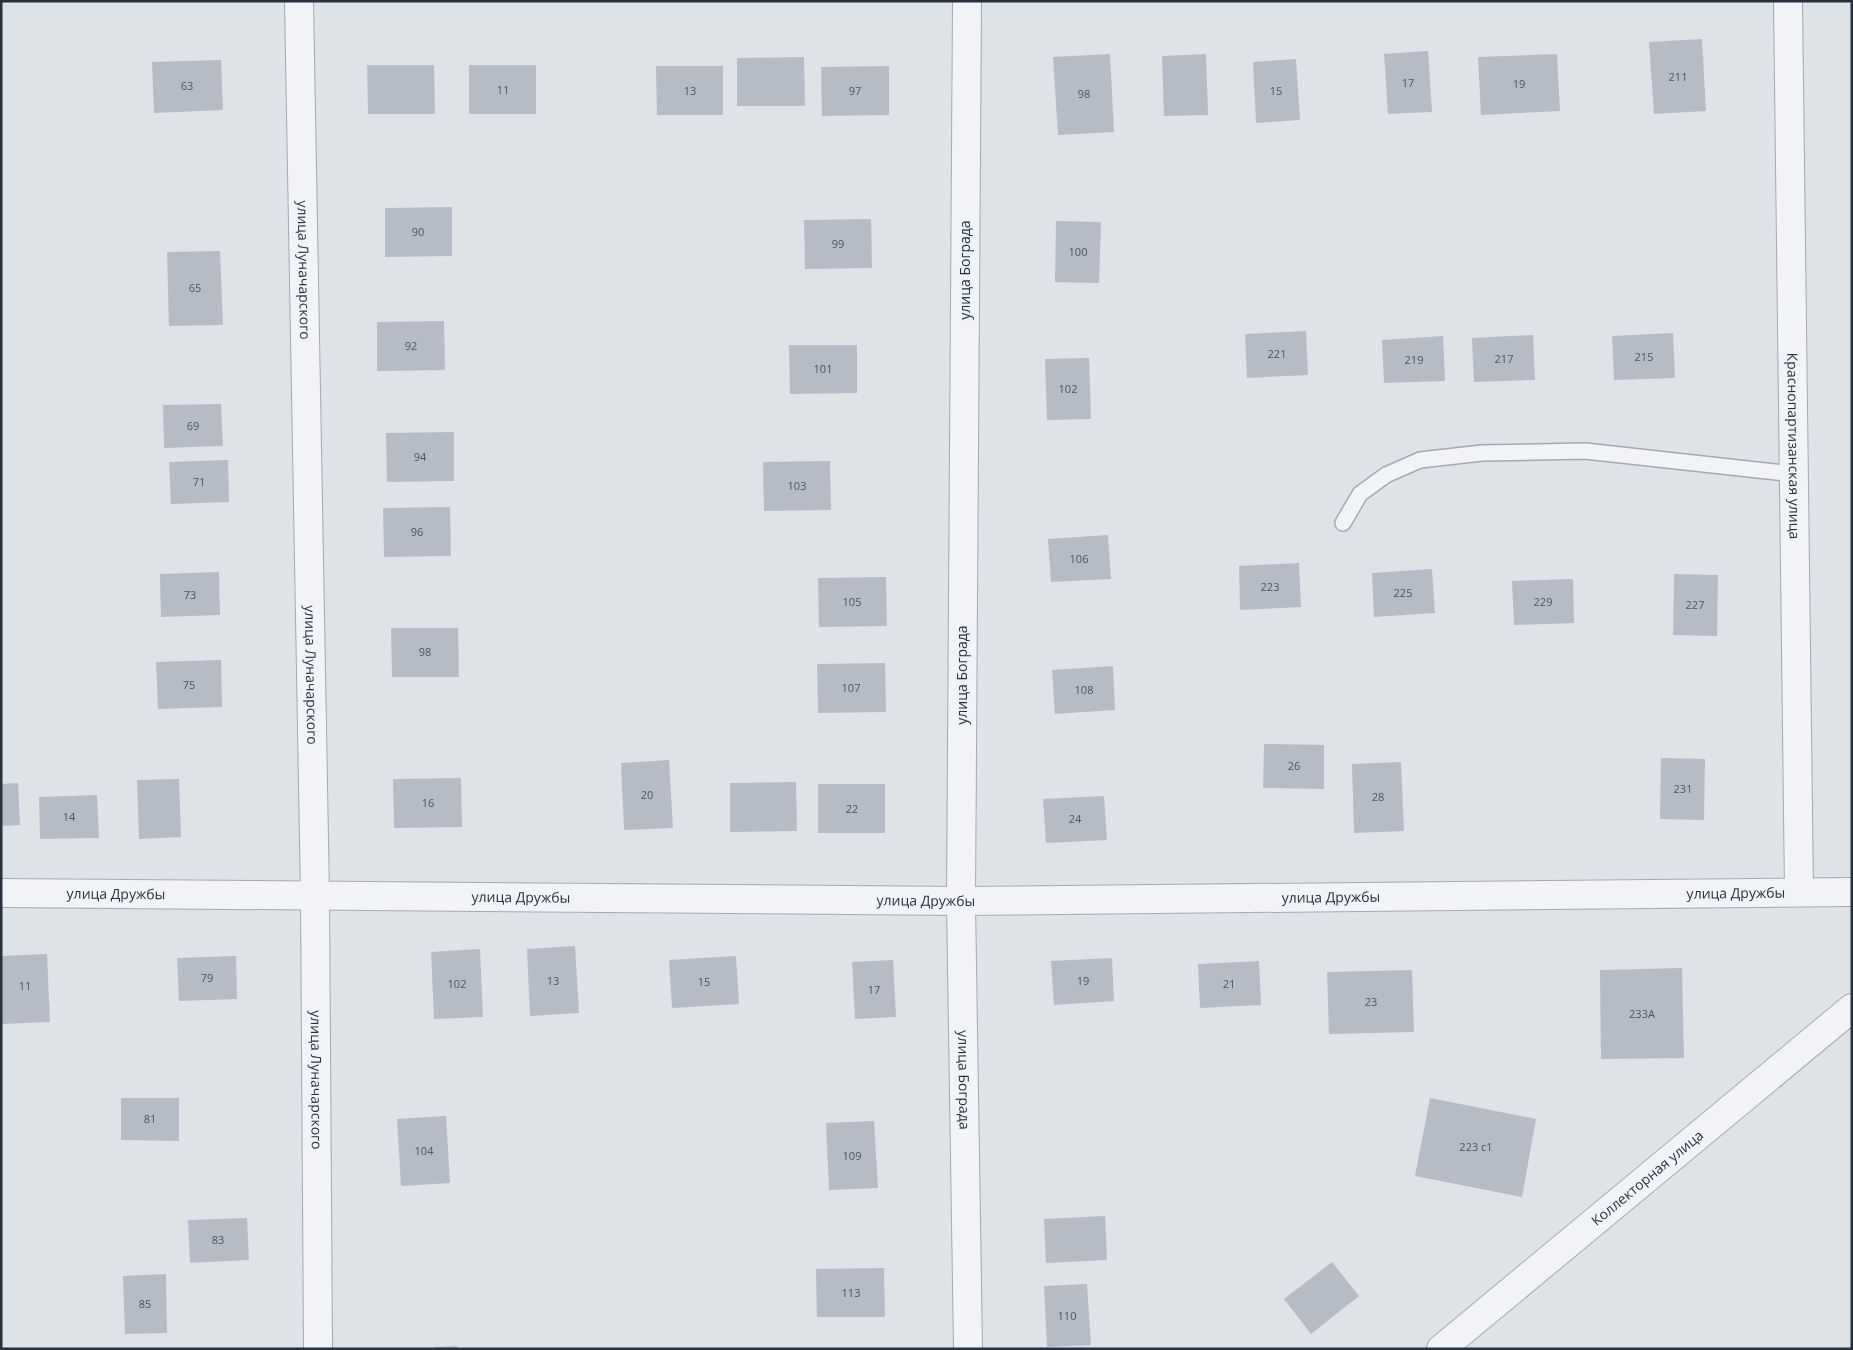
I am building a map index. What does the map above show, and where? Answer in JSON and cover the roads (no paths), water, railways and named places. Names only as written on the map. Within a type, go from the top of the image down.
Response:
[{"type":"street","name":"улица Луначарского","points":[[300,1],[314,896],[318,1349]]},
{"type":"street","name":"улица Бограда","points":[[967,1],[961,901],[968,1349]]},
{"type":"street","name":"Краснопартизанская улица","points":[[1788,1],[1799,892]]},
{"type":"street","name":"улица Дружбы","points":[[1,893],[961,901],[1852,892]]},
{"type":"street","name":"Коллекторная улица","points":[[1441,1349],[1852,1008]]},
{"type":"lane","points":[[1343,523],[1360,494],[1386,475],[1420,460],[1482,453],[1585,451],[1794,474]]}]
